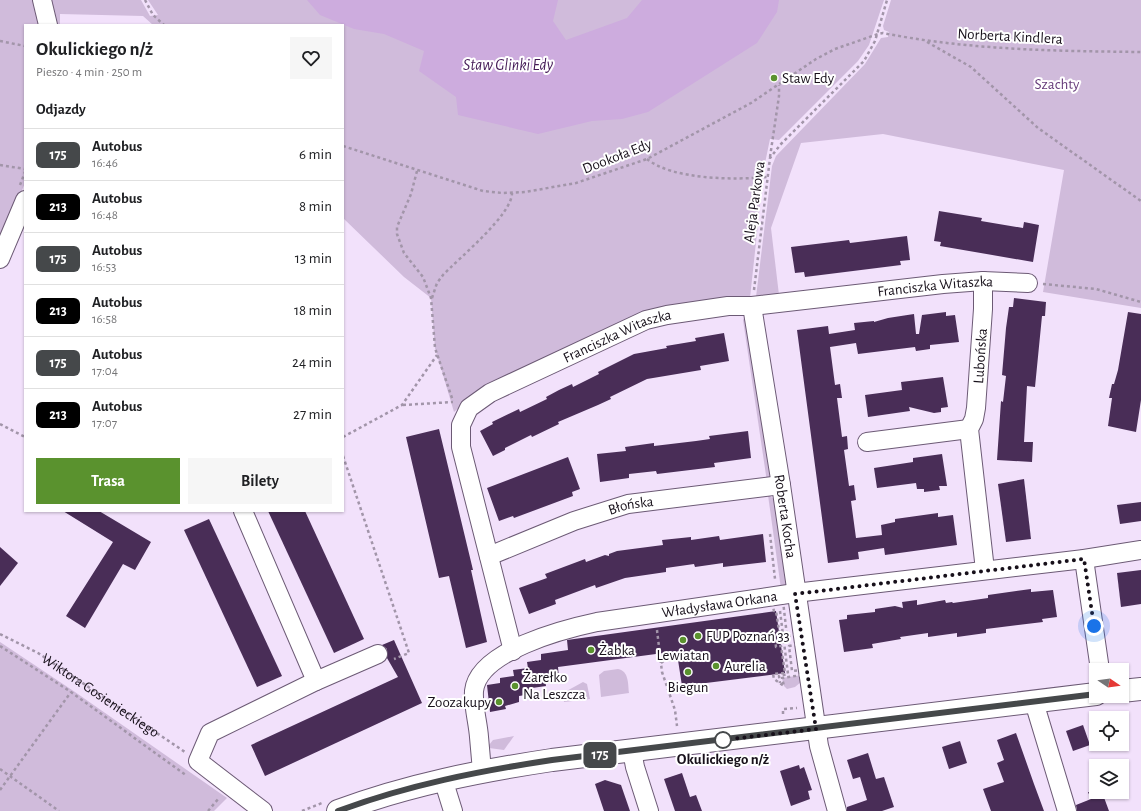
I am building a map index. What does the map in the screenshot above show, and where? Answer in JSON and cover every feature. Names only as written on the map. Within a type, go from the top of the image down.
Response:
[{"type":"street","points":[[42,0],[48,24]]},
{"type":"street","points":[[0,259],[24,202]]},
{"type":"street","name":"Franciszka Witaszka","points":[[513,651],[461,447],[461,425],[469,408],[490,393],[638,324],[667,316],[728,306],[752,306],[943,284],[983,281],[1028,283]]},
{"type":"street","name":"Lubońska","points":[[983,281],[983,309],[976,408],[974,419],[969,429],[985,570]]},
{"type":"street","name":"Roberta Kocha","points":[[752,306],[781,485],[795,594],[818,746],[837,811]]},
{"type":"street","points":[[867,442],[969,429]]},
{"type":"street","name":"Błońska","points":[[489,556],[574,521],[616,507],[781,485]]},
{"type":"street","points":[[243,512],[316,681]]},
{"type":"street","name":"Władysława Orkana","points":[[482,771],[474,704],[474,690],[479,676],[488,666],[543,635],[565,628],[795,594],[1084,559],[1141,550]]},
{"type":"street","points":[[1084,559],[1099,663]]},
{"type":"street","points":[[263,811],[198,761],[210,733],[316,681],[378,654]]},
{"type":"street","points":[[1129,690],[1141,689]]},
{"type":"street","points":[[338,811],[403,789],[482,771],[1089,695]]},
{"type":"street","points":[[1034,702],[1067,811]]},
{"type":"street","points":[[632,751],[635,767],[649,811]]},
{"type":"street","points":[[443,779],[452,811]]},
{"type":"path","points":[[145,0],[153,15],[163,24]]},
{"type":"path","name":"Aleja Parkowa","points":[[752,306],[770,158],[781,144],[864,61],[878,34],[887,0]]},
{"type":"path","name":"Norberta Kindlera","points":[[878,34],[883,33],[925,41],[980,47],[1141,52]]},
{"type":"path","name":"Dookoła Edy","points":[[344,146],[483,191],[512,193],[525,192],[576,183],[647,159],[752,103],[778,84],[835,49],[878,34]]},
{"type":"path","points":[[0,41],[24,46]]},
{"type":"path","points":[[925,41],[971,67],[1038,128],[1141,201]]},
{"type":"path","points":[[770,158],[779,96],[778,84]]},
{"type":"path","points":[[647,159],[655,165],[687,174],[716,178],[767,177]]},
{"type":"path","points":[[0,165],[24,169]]},
{"type":"path","points":[[417,171],[411,194],[397,227],[397,234],[404,253],[423,277],[432,298],[437,355],[461,425]]},
{"type":"path","points":[[432,298],[437,283],[443,275],[492,227],[506,211],[512,193]]},
{"type":"path","points":[[1028,283],[1096,289],[1141,302]]},
{"type":"path","points":[[402,405],[437,355]]},
{"type":"path","points":[[344,436],[402,405],[453,402]]},
{"type":"path","points":[[0,424],[24,436]]},
{"type":"path","points":[[344,459],[409,652],[390,660],[378,654]]},
{"type":"path","points":[[783,601],[787,636],[796,635],[798,644],[789,646],[792,671],[801,670],[802,675],[782,678],[784,686],[774,679],[773,674],[785,673],[781,646],[776,647],[775,638],[780,637],[776,611],[774,611],[772,603],[778,602],[783,601]]},
{"type":"path","points":[[778,602],[788,674],[778,676],[780,683]]},
{"type":"path","points":[[655,614],[662,672],[675,710],[677,731]]},
{"type":"path","name":"Wiktora Gosienieckiego","points":[[0,634],[38,653],[198,761]]},
{"type":"path","points":[[776,642],[783,641]]},
{"type":"path","points":[[0,646],[71,692],[194,780]]},
{"type":"path","points":[[661,663],[671,656]]},
{"type":"path","points":[[0,790],[71,692]]},
{"type":"path","points":[[782,705],[783,714]]},
{"type":"path","points":[[783,710],[804,707]]},
{"type":"path","points":[[0,769],[59,811]]},
{"type":"path","points":[[208,811],[219,799],[213,794]]},
{"type":"green space","points":[[0,0],[36,0],[42,24],[24,24],[24,185],[0,242]]},
{"type":"green space","points":[[47,0],[141,0],[150,16],[158,15],[148,0],[884,0],[869,45],[858,61],[779,140],[770,139],[764,168],[750,298],[693,307],[476,393],[454,412],[435,348],[431,298],[404,277],[344,219],[344,24],[152,24],[143,16],[60,14],[60,24],[53,24]]},
{"type":"green space","name":"Szachty","points":[[891,0],[1141,0],[1141,308],[1043,292],[1064,170],[883,134],[801,143],[771,228],[779,295],[756,297],[772,166],[776,156],[865,64],[881,38],[888,37],[889,32],[884,30],[883,26]]},
{"type":"green space","points":[[744,318],[747,320],[773,476],[767,482],[743,320]]},
{"type":"green space","points":[[768,495],[776,500],[788,585],[781,589]]},
{"type":"green space","points":[[0,642],[75,692],[227,798],[214,811],[0,811]]},
{"type":"green space","points":[[618,669],[622,670],[626,675],[629,693],[601,697],[599,675],[604,671]]},
{"type":"green space","points":[[802,675],[801,682],[795,687],[787,689],[784,686],[782,678]]},
{"type":"green space","points":[[583,682],[587,684],[590,699],[564,702],[563,693]]},
{"type":"green space","points":[[514,736],[504,750],[489,748],[489,745],[493,740]]},
{"type":"water","name":"Staw Glinki Edy","points":[[307,0],[558,0],[553,21],[566,40],[627,18],[642,0],[779,0],[777,12],[757,43],[648,112],[622,119],[592,121],[538,134],[458,115],[456,97],[419,71],[424,51],[384,34],[354,29],[320,15]]},
{"type":"building","points":[[939,211],[982,218],[981,221],[1023,228],[1024,222],[1039,225],[1033,262],[940,246],[941,242],[934,241]]},
{"type":"building","points":[[907,236],[910,260],[900,261],[901,265],[805,277],[804,272],[795,273],[791,247],[849,240],[850,243]]},
{"type":"building","points":[[1014,298],[1046,302],[1045,316],[1042,316],[1035,387],[1027,386],[1024,442],[1033,442],[1032,462],[997,460],[1001,401],[1003,402],[1006,376],[1002,375],[1006,328],[1009,307],[1013,307]]},
{"type":"building","points":[[946,312],[946,316],[955,315],[959,342],[930,345],[930,349],[916,351],[915,347],[858,354],[856,343],[830,347],[835,385],[840,384],[842,398],[837,398],[842,437],[847,436],[848,449],[844,450],[849,486],[854,485],[856,500],[851,501],[856,538],[882,535],[881,525],[895,522],[895,519],[938,513],[938,517],[953,515],[957,545],[885,555],[884,548],[858,552],[859,559],[828,563],[797,330],[828,326],[829,334],[855,330],[854,323],[874,322],[914,314],[916,334],[919,334],[922,315]]},
{"type":"building","points":[[1128,312],[1141,314],[1141,400],[1136,432],[1108,426],[1112,398],[1109,398],[1112,384],[1114,384],[1118,370]]},
{"type":"building","points":[[724,333],[729,361],[700,366],[701,370],[647,379],[610,397],[611,399],[558,422],[559,424],[532,437],[531,435],[505,448],[505,450],[493,456],[480,431],[493,424],[492,422],[519,409],[520,412],[547,399],[546,397],[572,384],[573,387],[599,374],[598,372],[634,354],[667,348],[666,346],[696,341],[695,338]]},
{"type":"building","points":[[943,377],[948,407],[941,408],[941,412],[934,413],[909,407],[910,411],[868,417],[865,395],[902,390],[901,382]]},
{"type":"building","points":[[439,429],[473,570],[471,570],[487,642],[466,648],[449,576],[439,578],[406,437]]},
{"type":"building","points":[[748,431],[751,458],[714,463],[715,467],[657,474],[656,471],[629,474],[629,478],[600,482],[597,454],[626,451],[625,447],[654,443],[654,446],[696,441],[710,439],[709,436]]},
{"type":"building","points":[[942,454],[947,486],[939,486],[940,490],[924,492],[924,489],[917,489],[916,483],[877,488],[874,468],[913,462],[913,458]]},
{"type":"building","points":[[568,457],[580,489],[572,492],[573,496],[514,518],[513,516],[499,521],[487,488]]},
{"type":"building","points":[[1024,479],[1031,539],[1006,542],[998,484]]},
{"type":"building","points":[[1141,502],[1141,521],[1120,524],[1117,505]]},
{"type":"building","points":[[65,512],[101,512],[151,542],[135,570],[123,564],[85,628],[66,616],[113,542]]},
{"type":"building","points":[[268,512],[305,512],[364,639],[334,653]]},
{"type":"building","points":[[209,519],[282,676],[257,687],[184,530]]},
{"type":"building","points":[[763,534],[766,562],[723,567],[723,563],[695,567],[694,564],[666,568],[666,572],[625,578],[596,588],[595,585],[555,600],[556,604],[529,614],[519,588],[547,578],[545,574],[585,559],[586,562],[605,555],[609,556],[609,554],[617,551],[663,545],[662,540],[691,537],[691,540],[719,536],[720,540]]},
{"type":"building","points":[[0,547],[18,563],[0,586]]},
{"type":"building","points":[[1141,570],[1141,604],[1121,607],[1117,573]]},
{"type":"building","points":[[1031,589],[1031,592],[1053,590],[1057,617],[1042,619],[1043,622],[986,629],[986,633],[957,637],[957,633],[928,637],[928,633],[900,637],[901,639],[872,644],[873,648],[844,652],[839,620],[847,619],[847,615],[875,612],[875,609],[895,606],[903,608],[902,602],[917,600],[917,605],[945,600],[946,603],[953,603],[988,598],[988,595]]},
{"type":"building","points":[[776,611],[785,673],[682,686],[678,660],[672,661],[671,652],[558,667],[559,678],[545,680],[546,686],[532,688],[532,694],[519,696],[519,702],[505,706],[506,709],[490,712],[487,685],[500,683],[500,678],[514,676],[513,670],[528,668],[527,662],[541,660],[541,654],[568,650],[567,640]]},
{"type":"building","points":[[394,640],[422,703],[265,776],[251,745],[398,677],[387,658],[387,649],[382,645]]},
{"type":"building","points":[[1083,725],[1089,745],[1073,751],[1066,731]]},
{"type":"building","points":[[1016,733],[1044,811],[991,811],[983,789],[1004,782],[997,763],[1004,760],[997,740]]},
{"type":"building","points":[[960,741],[967,763],[949,769],[942,747]]},
{"type":"building","points":[[868,753],[876,779],[884,777],[894,807],[882,811],[847,811],[847,807],[867,800],[860,777],[853,779],[847,760]]},
{"type":"building","points":[[799,765],[800,769],[804,767],[812,790],[808,791],[810,799],[791,806],[780,771]]},
{"type":"building","points":[[682,773],[690,797],[696,795],[702,811],[675,811],[664,779]]},
{"type":"building","points":[[605,780],[621,785],[630,811],[604,811],[595,784]]},
{"type":"building","points":[[1091,799],[1105,799],[1109,811],[1077,811],[1076,805]]},
{"type":"bus line","name":"175","points":[[338,811],[403,789],[443,779],[552,760],[1089,695]]},
{"type":"place","name":"Staw Edy","points":[[774,78]]},
{"type":"place","name":"FUP Poznań 33","points":[[698,636]]},
{"type":"place","name":"Lewiatan","points":[[683,640]]},
{"type":"place","name":"Żabka","points":[[591,650]]},
{"type":"place","name":"Aurelia","points":[[716,666]]},
{"type":"place","name":"Biegun","points":[[688,672]]},
{"type":"place","name":"Żarełko Na Leszcza","points":[[515,686]]},
{"type":"place","name":"Zoozakupy","points":[[499,702]]},
{"type":"place","name":"Okulickiego n/ż","points":[[723,740]]},
{"type":"route","points":[[723,740],[816,729],[795,594],[1084,559],[1094,626]]}]
